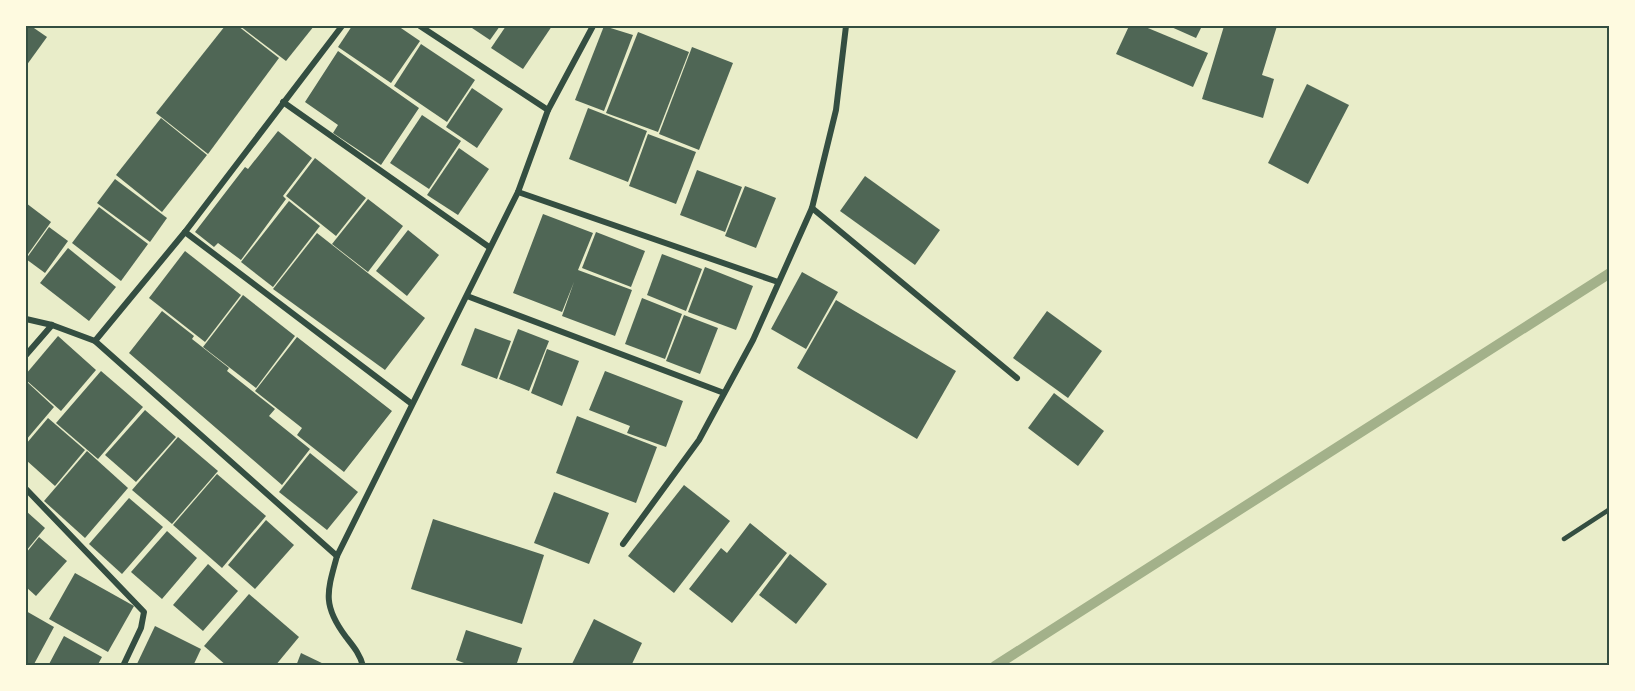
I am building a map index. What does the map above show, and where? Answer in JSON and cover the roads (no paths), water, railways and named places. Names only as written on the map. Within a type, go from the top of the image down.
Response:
[{"type":"street","points":[[95,341],[185,232],[342,26]]},
{"type":"street","points":[[420,26],[548,110]]},
{"type":"street","points":[[363,666],[360,656],[336,624],[327,593],[337,556],[467,296],[489,247],[519,192],[548,110],[593,26]]},
{"type":"street","points":[[623,544],[699,440],[753,340],[812,208],[836,110],[846,26]]},
{"type":"street","points":[[283,102],[489,247]]},
{"type":"street","points":[[519,192],[778,282]]},
{"type":"street","points":[[812,208],[1017,378]]},
{"type":"street","points":[[185,232],[412,404]]},
{"type":"street","points":[[467,296],[724,393]]},
{"type":"street","points":[[26,319],[52,325],[95,341],[185,424],[337,556]]},
{"type":"street","points":[[26,355],[52,325]]},
{"type":"street","points":[[26,489],[144,612],[141,628],[123,666]]},
{"type":"lane","points":[[1564,539],[1610,509]]},
{"type":"waterway","points":[[995,666],[1610,273]]}]
